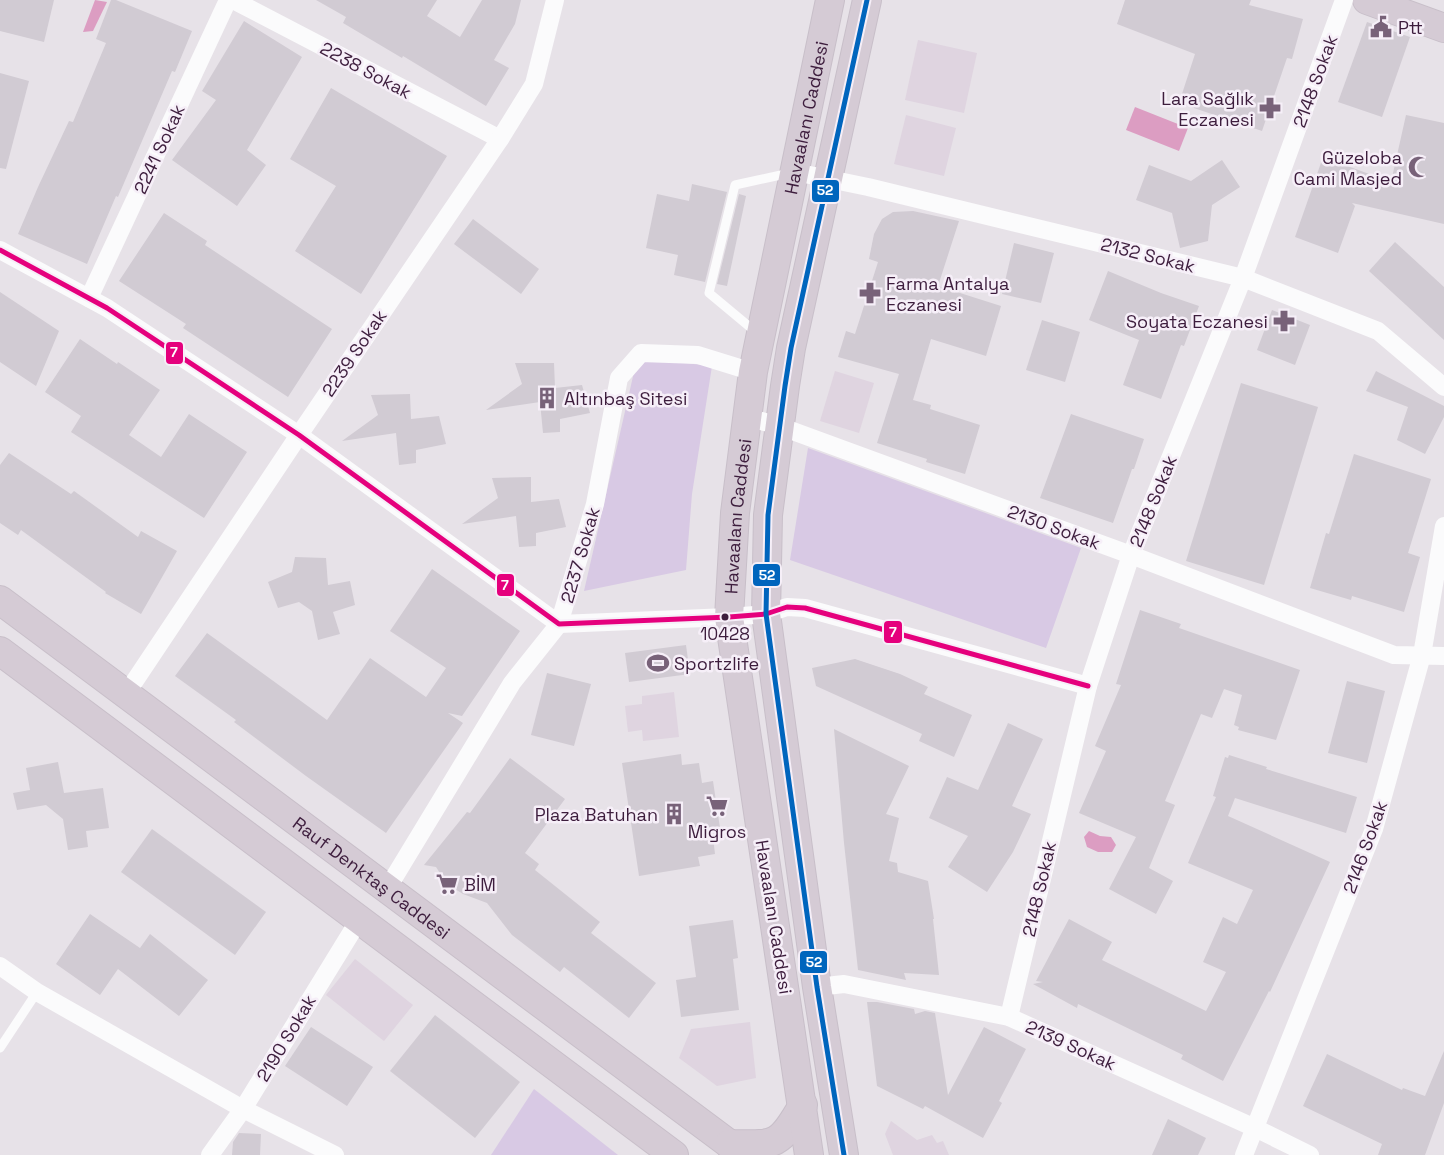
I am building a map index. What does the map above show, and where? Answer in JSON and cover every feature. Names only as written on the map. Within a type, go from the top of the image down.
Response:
[{"type":"main road","name":"Havaalanı Caddesi","points":[[809,1155],[729,617],[735,513],[753,372],[830,0]]},
{"type":"main road","name":"Havaalanı Caddesi","points":[[845,1151],[817,987],[766,614],[768,515],[779,426],[792,348],[827,178],[867,0]]},
{"type":"main road","points":[[1367,0],[1444,28]]},
{"type":"main road","name":"Rauf Denktaş Caddesi","points":[[0,600],[736,1150]]},
{"type":"main road","points":[[0,651],[674,1155]]},
{"type":"main road","points":[[736,1150],[776,1142],[790,1128],[803,1105]]},
{"type":"street","name":"2241 Sokak","points":[[89,298],[228,0]]},
{"type":"street","name":"2238 Sokak","points":[[233,0],[500,139]]},
{"type":"street","name":"2239 Sokak","points":[[126,694],[299,434],[500,139],[534,84],[555,0]]},
{"type":"street","name":"2148 Sokak","points":[[1009,1017],[1088,686],[1131,555],[1243,278],[1344,0]]},
{"type":"street","name":"2132 Sokak","points":[[795,172],[827,178],[1243,278],[1378,331],[1444,387]]},
{"type":"street","points":[[0,250],[107,308],[299,434],[559,624],[729,617],[766,614],[787,607],[805,608],[1088,686]]},
{"type":"street","name":"2237 Sokak","points":[[387,889],[512,683],[559,624],[595,504],[619,378],[641,352],[698,355],[753,372]]},
{"type":"street","name":"2130 Sokak","points":[[747,417],[779,426],[1131,555],[1394,655],[1444,656]]},
{"type":"street","name":"2146 Sokak","points":[[1244,1155],[1374,829],[1422,655],[1444,526]]},
{"type":"street","name":"2190 Sokak","points":[[210,1155],[243,1108],[359,920]]},
{"type":"street","points":[[0,966],[37,992],[243,1108],[335,1155]]},
{"type":"street","name":"2139 Sokak","points":[[817,987],[844,984],[1009,1017],[1255,1128],[1310,1155]]},
{"type":"lane","points":[[761,337],[709,293],[735,186],[795,172]]},
{"type":"lane","points":[[0,1048],[37,992]]},
{"type":"shaded area","points":[[95,0],[107,2],[93,31],[83,32]]},
{"type":"shaded area","points":[[918,40],[977,53],[964,113],[905,100]]},
{"type":"shaded area","points":[[1135,107],[1188,128],[1179,151],[1126,130]]},
{"type":"shaded area","points":[[906,115],[956,128],[944,176],[894,164]]},
{"type":"shaded area","points":[[647,359],[712,366],[692,494],[686,570],[584,591],[634,372]]},
{"type":"shaded area","points":[[835,371],[874,383],[859,433],[820,421]]},
{"type":"shaded area","points":[[808,448],[1081,548],[1046,648],[790,560]]},
{"type":"shaded area","points":[[674,692],[679,737],[643,741],[642,730],[628,732],[625,706],[642,704],[642,696]]},
{"type":"shaded area","points":[[1089,831],[1100,836],[1111,837],[1116,845],[1112,852],[1098,852],[1087,847],[1084,837]]},
{"type":"shaded area","points":[[355,959],[413,1005],[384,1041],[326,995]]},
{"type":"shaded area","points":[[750,1022],[756,1078],[717,1086],[679,1058],[691,1029]]},
{"type":"shaded area","points":[[534,1089],[618,1155],[491,1155]]},
{"type":"shaded area","points":[[891,1121],[917,1140],[932,1135],[937,1143],[943,1141],[949,1155],[893,1155],[885,1134]]},
{"type":"building","points":[[0,0],[54,0],[44,42],[0,31]]},
{"type":"building","points":[[111,0],[116,0],[192,31],[175,72],[172,71],[87,264],[18,234],[69,121],[73,122],[106,43],[96,39]]},
{"type":"building","points":[[316,0],[437,0],[427,16],[460,37],[482,0],[521,0],[515,24],[494,60],[509,68],[486,106],[403,56],[402,58],[343,23],[346,17]]},
{"type":"building","points":[[1125,0],[1251,0],[1249,5],[1303,19],[1292,59],[1287,58],[1262,131],[1179,103],[1195,54],[1117,24]]},
{"type":"building","points":[[244,21],[302,57],[247,150],[266,165],[237,206],[172,160],[216,100],[202,91]]},
{"type":"building","points":[[1367,22],[1410,37],[1382,117],[1338,102]]},
{"type":"building","points":[[0,73],[29,81],[6,169],[0,168]]},
{"type":"building","points":[[331,88],[447,156],[361,294],[295,251],[336,186],[290,159]]},
{"type":"building","points":[[1406,115],[1444,123],[1444,224],[1352,203],[1355,206],[1338,253],[1295,237],[1323,157],[1391,182]]},
{"type":"building","points":[[1222,160],[1240,187],[1212,205],[1208,241],[1180,248],[1172,213],[1136,200],[1149,165],[1191,181]]},
{"type":"building","points":[[692,184],[727,192],[705,282],[674,275],[678,255],[646,248],[657,194],[689,201]]},
{"type":"building","points":[[739,194],[746,196],[727,286],[717,284]]},
{"type":"building","points":[[913,211],[959,221],[938,286],[1001,306],[986,356],[931,339],[913,400],[931,405],[930,409],[980,425],[965,474],[926,462],[927,459],[877,443],[899,374],[838,357],[846,331],[855,334],[878,262],[869,259],[874,234],[882,219],[893,212]]},
{"type":"building","points":[[164,213],[207,241],[205,245],[332,329],[288,397],[183,328],[186,324],[119,281]]},
{"type":"building","points":[[473,219],[539,269],[521,294],[454,244]]},
{"type":"building","points":[[1395,242],[1444,287],[1444,340],[1369,271]]},
{"type":"building","points":[[1014,243],[1054,253],[1041,303],[1002,294]]},
{"type":"building","points":[[1108,271],[1161,293],[1199,306],[1184,346],[1181,345],[1161,399],[1123,385],[1139,340],[1089,320]]},
{"type":"building","points":[[0,292],[59,331],[36,386],[0,362]]},
{"type":"building","points":[[1272,310],[1310,325],[1295,365],[1257,350]]},
{"type":"building","points":[[1042,320],[1080,332],[1065,382],[1026,370]]},
{"type":"building","points":[[80,339],[160,390],[129,435],[161,457],[189,414],[247,452],[204,518],[71,432],[81,416],[45,392]]},
{"type":"building","name":"Altınbaş Sitesi","points":[[515,363],[554,363],[555,388],[582,385],[590,413],[560,419],[560,432],[543,433],[540,402],[486,410],[522,384]]},
{"type":"building","points":[[1376,371],[1444,406],[1444,417],[1425,454],[1397,440],[1408,407],[1366,391]]},
{"type":"building","points":[[1241,383],[1318,407],[1264,585],[1186,561]]},
{"type":"building","points":[[410,394],[411,419],[439,416],[446,444],[416,450],[416,463],[399,465],[396,433],[342,441],[378,415],[371,395]]},
{"type":"building","points":[[1071,414],[1144,439],[1113,523],[1040,498]]},
{"type":"building","points":[[9,453],[71,494],[74,491],[138,537],[141,531],[177,551],[141,614],[105,593],[21,530],[18,535],[0,523],[0,465]]},
{"type":"building","points":[[1354,454],[1431,479],[1408,553],[1420,557],[1404,612],[1352,596],[1351,600],[1310,588],[1326,533],[1329,534]]},
{"type":"building","points":[[531,477],[531,502],[559,499],[566,527],[536,533],[536,546],[519,547],[516,516],[462,524],[498,498],[492,478]]},
{"type":"building","points":[[295,557],[326,558],[328,585],[350,581],[355,605],[333,612],[340,634],[318,640],[312,611],[299,602],[278,608],[268,582],[292,572]]},
{"type":"building","points":[[432,569],[520,631],[462,716],[448,713],[463,723],[386,833],[306,776],[234,722],[236,720],[175,676],[207,633],[327,720],[370,658],[426,697],[446,668],[390,631]]},
{"type":"building","points":[[1140,610],[1181,624],[1179,628],[1300,670],[1276,740],[1238,730],[1239,727],[1234,725],[1242,695],[1224,689],[1212,718],[1201,714],[1165,801],[1175,805],[1149,868],[1173,881],[1156,914],[1109,889],[1136,837],[1079,813],[1106,751],[1095,746],[1121,685],[1116,684]]},
{"type":"building","name":"Sportzlife","points":[[686,645],[690,674],[629,682],[625,653]]},
{"type":"building","points":[[855,659],[900,674],[928,687],[924,694],[972,715],[954,757],[919,741],[922,734],[816,686],[812,668]]},
{"type":"building","points":[[547,673],[591,684],[574,746],[531,735]]},
{"type":"building","points":[[1347,681],[1385,691],[1367,763],[1328,753]]},
{"type":"building","points":[[1008,723],[1043,739],[1012,806],[1031,814],[1013,852],[987,892],[948,867],[968,836],[929,818],[947,777],[978,790]]},
{"type":"building","points":[[834,729],[909,766],[886,814],[899,818],[889,861],[897,863],[898,872],[928,881],[934,919],[939,975],[904,973],[906,980],[858,970]]},
{"type":"building","name":"Plaza Batuhan","points":[[681,754],[682,765],[699,763],[702,783],[713,781],[720,828],[712,829],[715,854],[698,857],[700,866],[639,876],[622,763]]},
{"type":"building","points":[[1229,755],[1267,767],[1266,769],[1357,797],[1346,833],[1235,798],[1228,816],[1330,862],[1270,992],[1223,1081],[1181,1059],[1183,1055],[1078,1004],[1077,1008],[1033,984],[1043,982],[1036,981],[1069,919],[1112,942],[1102,960],[1206,1011],[1226,972],[1203,962],[1223,917],[1237,924],[1253,890],[1188,863],[1216,797],[1213,796],[1225,757],[1228,758]]},
{"type":"building","points":[[510,758],[565,799],[525,853],[539,864],[535,870],[600,922],[591,933],[656,983],[629,1018],[564,967],[560,972],[512,935],[487,903],[463,894],[447,884],[436,867],[424,865],[467,812],[470,813]]},
{"type":"building","points":[[58,762],[64,793],[103,788],[109,828],[86,831],[88,847],[68,850],[63,819],[46,805],[17,810],[13,793],[30,790],[26,768]]},
{"type":"building","points":[[152,829],[266,912],[235,955],[121,872]]},
{"type":"building","points":[[90,914],[140,948],[150,934],[208,980],[179,1016],[118,969],[100,995],[56,964]]},
{"type":"building","points":[[733,920],[738,958],[733,959],[739,1010],[681,1017],[676,980],[696,977],[689,926]]},
{"type":"building","points":[[867,1002],[914,1009],[915,1014],[925,1011],[935,1013],[948,1095],[984,1027],[1026,1049],[999,1101],[1002,1103],[983,1138],[925,1106],[923,1109],[877,1086]]},
{"type":"building","points":[[435,1015],[520,1082],[475,1138],[390,1071]]},
{"type":"building","points":[[311,1027],[373,1067],[347,1106],[285,1066]]},
{"type":"building","points":[[1444,1051],[1444,1103],[1425,1155],[1378,1155],[1382,1144],[1303,1106],[1327,1054],[1402,1090],[1403,1088],[1425,1096]]},
{"type":"building","points":[[1168,1119],[1206,1138],[1198,1155],[1152,1155]]},
{"type":"building","points":[[239,1133],[261,1134],[260,1155],[232,1155],[233,1142]]},
{"type":"transit line","name":"52","points":[[844,1155],[817,987],[766,614],[768,515],[791,348],[867,0]]},
{"type":"transit line","name":"7","points":[[0,250],[107,308],[299,435],[559,624],[729,617],[766,614],[787,607],[805,608],[1088,686]]},
{"type":"place","name":"Ptt","points":[[1381,27]]},
{"type":"place","name":"Lara Sağlık Eczanesi","points":[[1270,108]]},
{"type":"place","name":"Güzeloba Cami Masjed","points":[[1419,167]]},
{"type":"place","name":"Farma Antalya Eczanesi","points":[[870,293]]},
{"type":"place","name":"Soyata Eczanesi","points":[[1284,321]]},
{"type":"place","name":"Altınbaş Sitesi","points":[[547,398]]},
{"type":"place","name":"10428","points":[[725,617]]},
{"type":"place","name":"Sportzlife","points":[[658,663]]},
{"type":"place","name":"Migros","points":[[717,806]]},
{"type":"place","name":"Plaza Batuhan","points":[[674,814]]},
{"type":"place","name":"BİM","points":[[447,884]]}]
